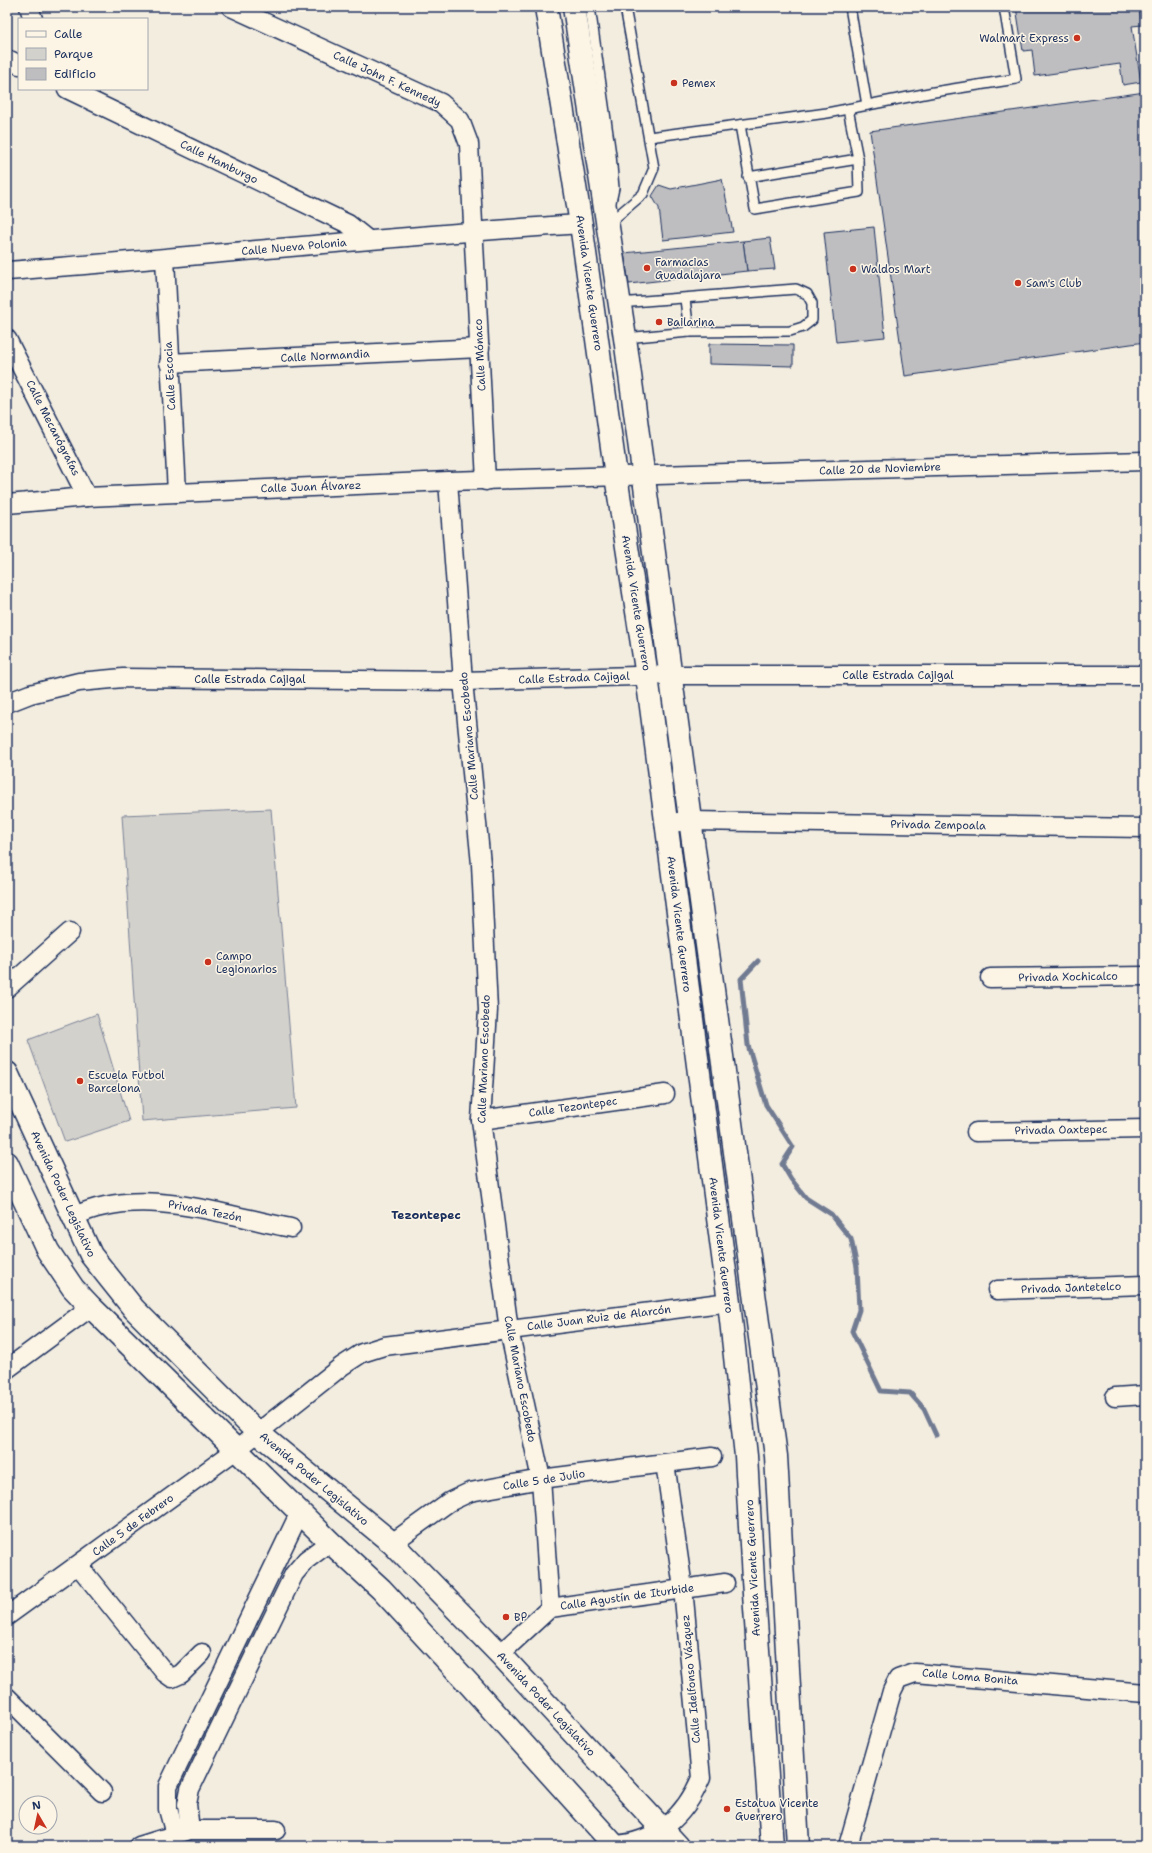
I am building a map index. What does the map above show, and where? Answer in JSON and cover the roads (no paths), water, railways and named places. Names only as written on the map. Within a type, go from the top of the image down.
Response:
[{"type":"main road","name":"Avenida Vicente Guerrero","points":[[546,7],[581,224],[616,476],[647,676],[729,1302],[746,1456],[753,1580],[772,1846]]},
{"type":"main road","points":[[574,7],[608,220],[618,304],[625,338],[776,1456],[798,1846]]},
{"type":"main road","name":"Avenida Poder Legislativo","points":[[7,1073],[12,1100],[73,1217],[90,1255],[134,1309],[257,1432],[392,1544],[500,1654],[678,1846]]},
{"type":"main road","points":[[7,1163],[48,1251],[74,1288],[91,1307],[330,1542],[382,1589],[614,1845]]},
{"type":"street","points":[[29,7],[33,18]]},
{"type":"street","name":"Calle John F. Kennedy","points":[[231,7],[441,103],[460,120],[469,144],[473,230]]},
{"type":"street","points":[[7,62],[12,61],[18,64]]},
{"type":"street","name":"Calle Hamburgo","points":[[69,90],[348,224],[368,240]]},
{"type":"street","name":"Calle Nueva Polonia","points":[[7,271],[165,259],[473,230],[581,224]]},
{"type":"street","name":"Calle Mónaco","points":[[473,230],[486,481]]},
{"type":"street","name":"Calle Escocia","points":[[165,259],[169,363],[177,493]]},
{"type":"street","name":"Calle Mecanógrafas","points":[[7,338],[87,497]]},
{"type":"street","name":"Calle Normandia","points":[[169,363],[480,348]]},
{"type":"street","name":"Calle 20 de Noviembre","points":[[616,476],[1145,461]]},
{"type":"street","name":"Calle Juan Álvarez","points":[[7,504],[87,497],[448,481],[616,476]]},
{"type":"street","name":"Calle Mariano Escobedo","points":[[448,481],[463,681],[481,864],[488,1010],[481,1120],[509,1330],[541,1479],[550,1608]]},
{"type":"street","name":"Calle Estrada Cajigal","points":[[7,703],[30,694],[79,682],[123,678],[463,681],[671,675],[1145,675]]},
{"type":"street","name":"Privada Zempoala","points":[[666,822],[691,821],[1145,828]]},
{"type":"street","points":[[7,988],[70,932]]},
{"type":"street","name":"Privada Xochicalco","points":[[990,978],[1145,976]]},
{"type":"street","name":"Calle Tezontepec","points":[[481,1120],[665,1094]]},
{"type":"street","name":"Privada Oaxtepec","points":[[976,1132],[1145,1129]]},
{"type":"street","name":"Privada Tezón","points":[[73,1217],[89,1209],[120,1204],[159,1202],[196,1208],[291,1228]]},
{"type":"street","name":"Privada Jantetelco","points":[[997,1290],[1145,1285]]},
{"type":"street","name":"Calle Juan Ruiz de Alarcón","points":[[257,1432],[362,1352],[384,1346],[729,1302]]},
{"type":"street","points":[[7,1369],[91,1307]]},
{"type":"street","points":[[1115,1397],[1145,1396]]},
{"type":"street","name":"Calle 5 de Febrero","points":[[7,1616],[236,1450],[257,1432]]},
{"type":"street","name":"Calle 5 de Julio","points":[[392,1544],[449,1502],[470,1492],[541,1479],[712,1457]]},
{"type":"street","name":"Calle Idelfonso Vázquez","points":[[614,1845],[640,1841],[662,1828],[689,1803],[701,1778],[683,1588],[665,1463]]},
{"type":"street","points":[[182,1832],[168,1809],[168,1786],[300,1512]]},
{"type":"street","points":[[182,1832],[190,1789],[294,1574],[306,1560],[330,1542]]},
{"type":"street","points":[[78,1565],[165,1673],[172,1678],[181,1674],[202,1653]]},
{"type":"street","name":"Calle Agustín de Iturbide","points":[[500,1654],[550,1608],[724,1583]]},
{"type":"street","name":"Calle Loma Bonita","points":[[848,1846],[892,1691],[898,1678],[915,1673],[1145,1693]]},
{"type":"street","points":[[7,1697],[102,1792]]},
{"type":"street","points":[[139,1846],[182,1832],[276,1830]]},
{"type":"lane","points":[[590,7],[603,92],[614,188],[608,220]]},
{"type":"lane","points":[[608,220],[643,194],[654,168],[650,137],[642,104],[625,7]]},
{"type":"lane","points":[[850,7],[867,105]]},
{"type":"lane","points":[[650,137],[848,110],[867,105],[1016,79],[1004,7]]},
{"type":"lane","points":[[740,125],[748,177],[755,209],[859,192],[858,159],[848,110]]},
{"type":"lane","points":[[748,177],[858,159]]},
{"type":"lane","points":[[618,304],[796,289],[807,294],[812,303],[812,320],[803,328],[790,331],[689,332],[625,338]]},
{"type":"lane","points":[[685,298],[689,332]]},
{"type":"waterway","points":[[758,961],[741,979],[748,1045],[766,1105],[793,1147],[782,1164],[791,1179],[806,1198],[831,1214],[851,1239],[857,1267],[859,1310],[852,1331],[881,1391],[910,1393],[924,1409],[936,1435]]},
{"type":"place","name":"Walmart Express","points":[[1077,38]]},
{"type":"place","name":"Pemex","points":[[674,83]]},
{"type":"place","name":"Farmacias Guadalajara","points":[[647,268]]},
{"type":"place","name":"Waldos Mart","points":[[853,269]]},
{"type":"place","name":"Sam's Club","points":[[1018,283]]},
{"type":"place","name":"Bailarina","points":[[659,322]]},
{"type":"place","name":"Campo Legionarios","points":[[208,962]]},
{"type":"place","name":"Escuela Futbol Barcelona","points":[[80,1081]]},
{"type":"place","name":"BP","points":[[506,1617]]},
{"type":"place","name":"Estatua Vicente Guerrero","points":[[727,1809]]},
{"type":"district","name":"Tezontepec","points":[[426,1215]]}]
